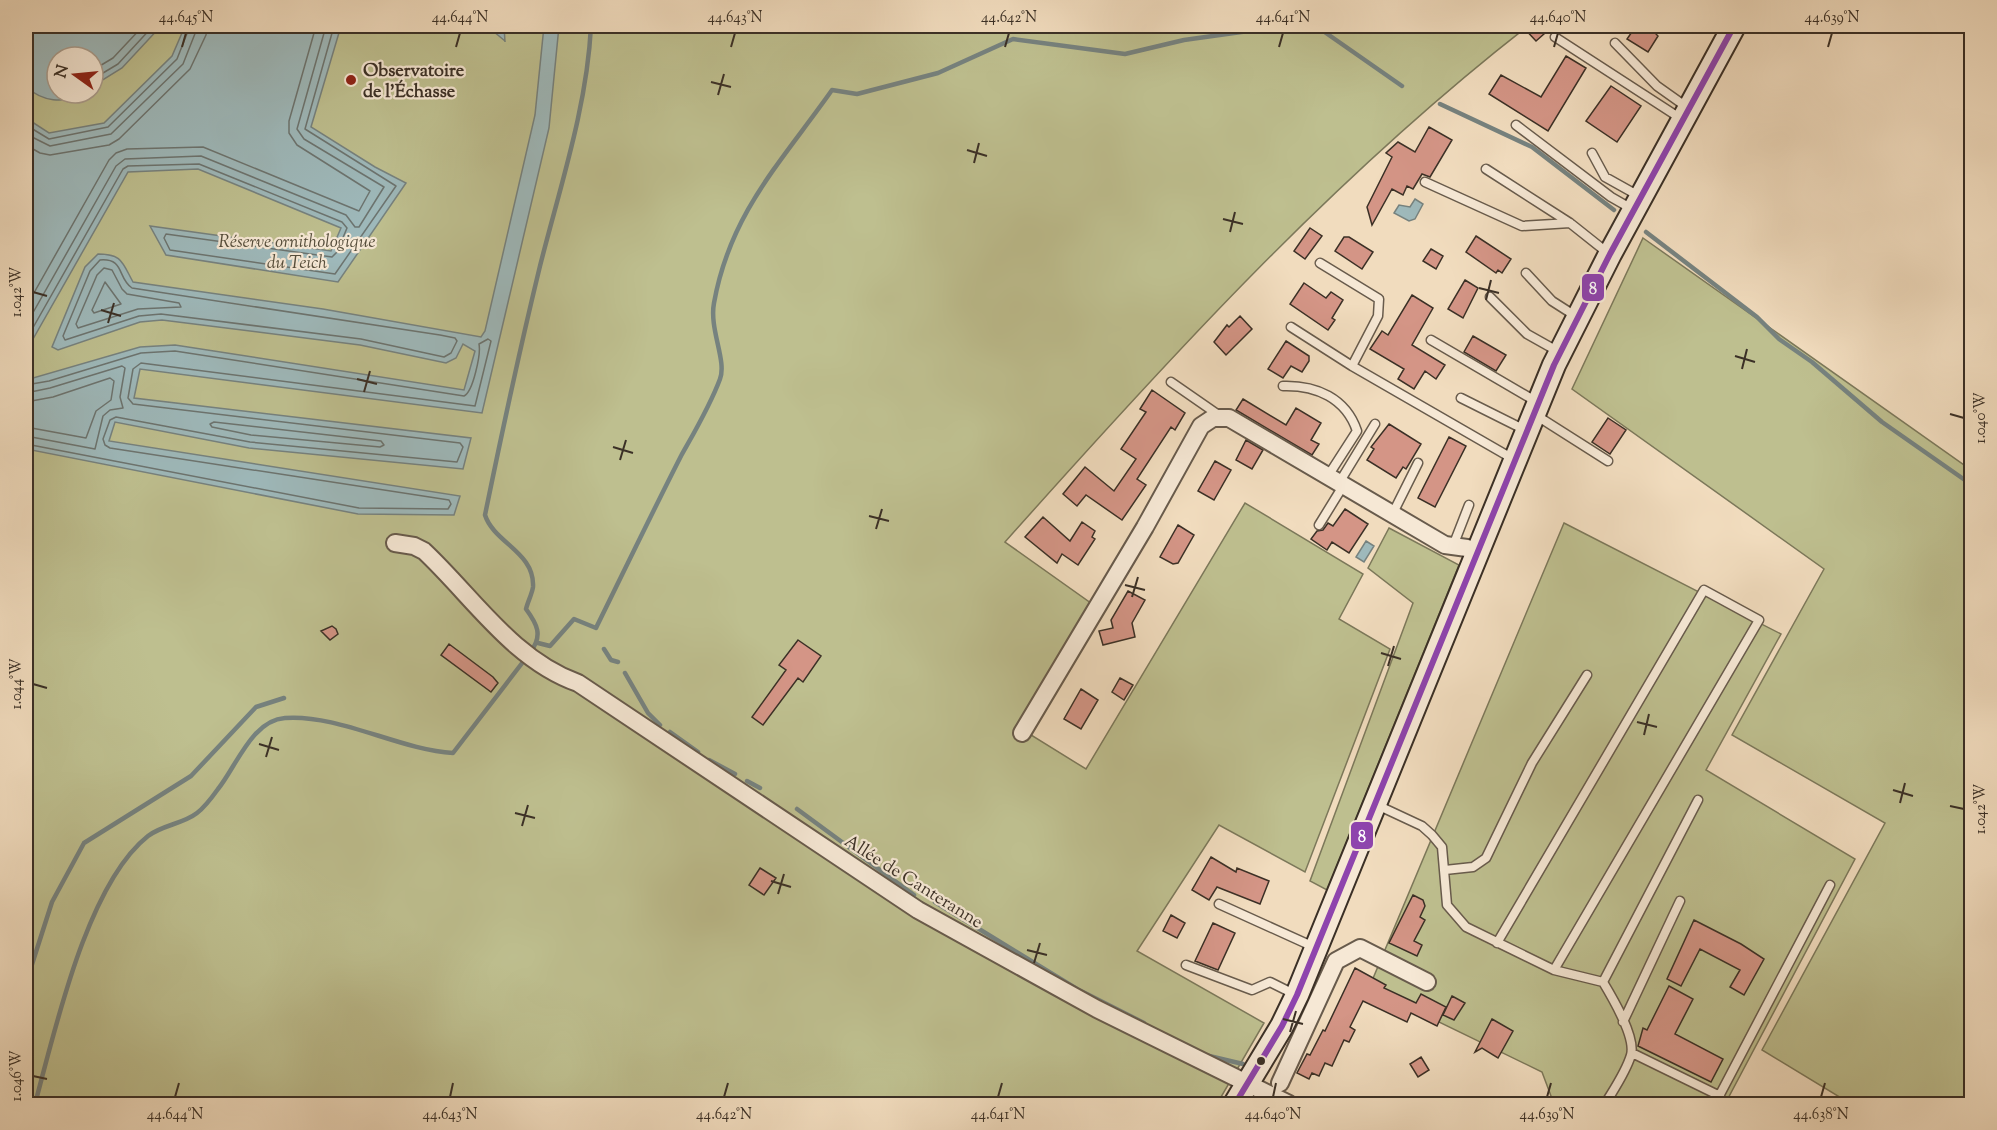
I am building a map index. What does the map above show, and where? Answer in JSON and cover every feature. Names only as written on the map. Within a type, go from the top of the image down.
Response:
[{"type":"main road","points":[[1235,1104],[1282,1026],[1297,995],[1560,352],[1734,26]]},
{"type":"street","points":[[1022,733],[1145,527],[1201,426],[1221,416],[1229,418],[1452,548],[1467,548],[1478,553]]},
{"type":"street","name":"Allée de Canteranne","points":[[395,543],[414,546],[424,551],[487,618],[530,655],[559,676],[578,682],[918,910],[1097,1009],[1288,1104]]},
{"type":"street","points":[[1280,1083],[1336,961],[1360,948],[1427,982]]},
{"type":"street","points":[[1315,950],[1336,961]]},
{"type":"lane","points":[[1555,37],[1686,114]]},
{"type":"lane","points":[[1615,43],[1686,114]]},
{"type":"lane","points":[[1516,125],[1611,197],[1638,204]]},
{"type":"lane","points":[[1592,153],[1605,177],[1638,204]]},
{"type":"lane","points":[[1486,169],[1570,223],[1610,255]]},
{"type":"lane","points":[[1425,182],[1522,226],[1570,223]]},
{"type":"lane","points":[[1320,263],[1379,299],[1378,316],[1352,366]]},
{"type":"lane","points":[[1526,273],[1552,301],[1577,317]]},
{"type":"lane","points":[[1490,297],[1527,334],[1560,352]]},
{"type":"lane","points":[[1291,327],[1352,366],[1515,460]]},
{"type":"lane","points":[[1431,340],[1533,416],[1608,461]]},
{"type":"lane","points":[[1172,382],[1221,416]]},
{"type":"lane","points":[[1283,386],[1311,387],[1326,393],[1351,414],[1357,430],[1319,525]]},
{"type":"lane","points":[[1461,398],[1533,416]]},
{"type":"lane","points":[[1337,482],[1375,424]]},
{"type":"lane","points":[[1392,515],[1418,463]]},
{"type":"lane","points":[[1452,548],[1469,505]]},
{"type":"lane","points":[[1497,943],[1704,591],[1759,620],[1554,970]]},
{"type":"lane","points":[[1446,870],[1473,867],[1486,858],[1532,763],[1587,675]]},
{"type":"lane","points":[[1602,982],[1698,800]]},
{"type":"lane","points":[[1376,805],[1422,826],[1442,847],[1446,870],[1447,905],[1454,916],[1466,927],[1554,970],[1602,982],[1623,1022],[1632,1053],[1605,1104]]},
{"type":"lane","points":[[1632,1053],[1718,1100],[1830,885]]},
{"type":"lane","points":[[1623,1022],[1680,901]]},
{"type":"lane","points":[[1219,904],[1315,950]]},
{"type":"lane","points":[[1186,965],[1252,990],[1270,982],[1297,995]]},
{"type":"green space","name":"Réserve ornithologique du Teich","points":[[26,26],[1528,26],[1457,84],[1320,207],[1128,405],[1005,542],[1102,611],[1031,735],[1086,769],[1245,503],[1363,574],[1339,619],[1390,649],[1305,872],[1219,825],[1137,951],[1264,1023],[1217,1104],[26,1104]]},
{"type":"green space","points":[[1643,238],[1971,470],[1971,1104],[1851,1104],[1762,1050],[1885,823],[1732,735],[1824,569],[1572,389]]},
{"type":"green space","points":[[1564,523],[1781,634],[1706,770],[1855,859],[1725,1104],[1554,1104],[1542,1072],[1369,988]]},
{"type":"green space","points":[[1389,528],[1459,565],[1327,890],[1310,881],[1413,603],[1368,568]]},
{"type":"water","points":[[26,26],[161,26],[122,68],[105,79],[105,45],[45,45],[45,98],[26,87]]},
{"type":"water","points":[[185,26],[341,26],[311,127],[375,167],[406,183],[338,282],[166,255],[150,226],[331,251],[341,228],[198,169],[128,172],[29,346],[26,346],[26,118],[49,133],[104,123],[172,56]]},
{"type":"water","points":[[487,26],[504,26],[505,41]]},
{"type":"water","points":[[544,26],[559,26],[549,128],[482,413],[140,369],[134,398],[471,438],[463,469],[249,448],[115,422],[109,441],[460,496],[454,515],[358,514],[26,449],[26,380],[140,347],[175,345],[464,390],[475,351],[463,344],[456,358],[446,363],[360,345],[162,320],[140,322],[58,350],[52,347],[85,267],[98,254],[106,254],[120,260],[133,282],[323,309],[481,337],[485,331],[535,115]]},
{"type":"water","points":[[1415,199],[1423,204],[1415,219],[1409,221],[1394,213],[1399,205],[1410,207]]},
{"type":"water","points":[[1366,541],[1374,546],[1364,562],[1356,557]]},
{"type":"building","points":[[1522,26],[1553,26],[1536,41]]},
{"type":"building","points":[[1636,26],[1661,26],[1648,52],[1627,39]]},
{"type":"building","points":[[1566,56],[1586,68],[1548,131],[1489,94],[1501,75],[1541,97]]},
{"type":"building","points":[[1611,86],[1641,106],[1617,142],[1586,121]]},
{"type":"building","points":[[1429,127],[1452,140],[1430,177],[1422,174],[1413,189],[1407,186],[1403,195],[1392,189],[1372,225],[1367,207],[1392,157],[1386,153],[1398,142],[1415,152]]},
{"type":"building","points":[[1310,228],[1322,236],[1305,259],[1294,251]]},
{"type":"building","points":[[1476,236],[1511,259],[1502,273],[1498,270],[1496,273],[1466,252]]},
{"type":"building","points":[[1344,237],[1349,237],[1373,252],[1362,269],[1335,251]]},
{"type":"building","points":[[1431,249],[1443,256],[1436,269],[1423,261]]},
{"type":"building","points":[[1465,280],[1478,288],[1463,318],[1448,309]]},
{"type":"building","points":[[1304,283],[1326,298],[1331,292],[1343,300],[1328,330],[1290,304]]},
{"type":"building","points":[[1412,295],[1433,308],[1412,345],[1445,365],[1436,379],[1425,371],[1414,389],[1398,379],[1404,369],[1370,349],[1382,331],[1388,335]]},
{"type":"building","points":[[1240,316],[1252,329],[1226,355],[1214,342],[1227,325],[1229,327]]},
{"type":"building","points":[[1473,336],[1506,355],[1496,371],[1464,352]]},
{"type":"building","points":[[1286,341],[1309,356],[1309,361],[1302,372],[1291,366],[1283,378],[1268,369]]},
{"type":"building","points":[[1152,390],[1185,413],[1175,430],[1171,427],[1137,479],[1146,485],[1122,520],[1086,495],[1077,506],[1063,494],[1085,467],[1114,491],[1136,459],[1121,449],[1146,412],[1140,409]]},
{"type":"building","points":[[1243,399],[1286,425],[1296,408],[1321,423],[1311,440],[1319,444],[1312,455],[1236,410]]},
{"type":"building","points":[[1608,418],[1626,430],[1610,454],[1592,442]]},
{"type":"building","points":[[1389,424],[1421,444],[1406,469],[1403,467],[1396,478],[1367,460],[1374,449],[1371,447]]},
{"type":"building","points":[[1449,437],[1466,446],[1435,507],[1418,498]]},
{"type":"building","points":[[1246,440],[1263,450],[1252,469],[1236,460]]},
{"type":"building","points":[[1215,461],[1231,470],[1214,500],[1198,491]]},
{"type":"building","points":[[1345,509],[1368,524],[1349,553],[1332,542],[1327,550],[1311,539],[1328,523],[1333,526]]},
{"type":"building","points":[[1043,517],[1070,541],[1082,522],[1095,531],[1092,537],[1095,539],[1078,565],[1062,554],[1057,563],[1025,537]]},
{"type":"building","points":[[1178,525],[1194,535],[1178,563],[1173,564],[1160,557]]},
{"type":"building","points":[[1128,591],[1145,600],[1132,623],[1135,637],[1103,645],[1099,631],[1113,628],[1111,620]]},
{"type":"building","points":[[332,626],[338,634],[330,640],[321,631]]},
{"type":"building","points":[[798,640],[821,656],[803,682],[798,678],[763,725],[752,717],[786,670],[779,665]]},
{"type":"building","points":[[449,644],[493,677],[498,683],[491,692],[441,655]]},
{"type":"building","points":[[1120,678],[1133,685],[1124,700],[1112,692]]},
{"type":"building","points":[[1081,689],[1098,700],[1081,729],[1064,719]]},
{"type":"building","points":[[1211,857],[1236,872],[1237,868],[1269,881],[1260,904],[1217,887],[1209,900],[1192,890]]},
{"type":"building","points":[[760,868],[776,878],[764,895],[749,885]]},
{"type":"building","points":[[1413,895],[1423,900],[1425,906],[1420,917],[1425,920],[1414,941],[1422,945],[1417,956],[1389,943]]},
{"type":"building","points":[[1171,915],[1185,923],[1177,938],[1163,931]]},
{"type":"building","points":[[1694,920],[1741,944],[1764,959],[1744,995],[1730,987],[1740,970],[1700,949],[1681,986],[1667,979]]},
{"type":"building","points":[[1213,923],[1235,933],[1218,970],[1195,961]]},
{"type":"building","points":[[1355,968],[1386,985],[1384,988],[1416,1003],[1421,994],[1446,1007],[1437,1026],[1411,1013],[1407,1022],[1363,1001],[1350,1027],[1355,1030],[1349,1042],[1344,1040],[1332,1066],[1325,1063],[1319,1076],[1312,1073],[1309,1079],[1297,1073],[1307,1054],[1310,1055],[1323,1030],[1325,1031]]},
{"type":"building","points":[[1669,986],[1693,999],[1675,1034],[1723,1059],[1711,1082],[1638,1046],[1643,1028],[1647,1030]]},
{"type":"building","points":[[1452,996],[1465,1003],[1454,1020],[1443,1015]]},
{"type":"building","points":[[1492,1019],[1513,1031],[1498,1058],[1482,1048],[1475,1052]]},
{"type":"building","points":[[1421,1057],[1429,1070],[1418,1077],[1410,1064]]},
{"type":"waterway","points":[[531,651],[538,635],[536,625],[526,609],[533,587],[532,575],[521,556],[497,533],[485,515],[540,266],[572,147],[584,87],[591,26]]},
{"type":"waterway","points":[[538,643],[550,646],[574,619],[596,628],[720,379],[722,372],[713,313],[722,271],[732,242],[760,189],[832,90],[857,94],[938,73],[1013,39],[1125,54],[1184,40],[1285,26]]},
{"type":"waterway","points":[[1316,26],[1402,86]]},
{"type":"waterway","points":[[1440,104],[1532,147],[1614,210]]},
{"type":"waterway","points":[[1646,232],[1757,317],[1779,339],[1812,362],[1882,422],[1972,485]]},
{"type":"waterway","points":[[604,649],[611,660],[618,662]]},
{"type":"waterway","points":[[35,1104],[63,999],[91,922],[107,888],[126,858],[148,836],[191,817],[203,808],[225,780],[246,746],[263,727],[285,718],[306,718],[327,721],[412,746],[453,753],[526,658]]},
{"type":"waterway","points":[[625,673],[648,713],[660,725]]},
{"type":"waterway","points":[[26,983],[52,902],[84,843],[191,776],[256,707],[284,698]]},
{"type":"waterway","points":[[670,732],[698,752]]},
{"type":"waterway","points":[[709,760],[735,774]]},
{"type":"waterway","points":[[747,781],[760,788]]},
{"type":"waterway","points":[[797,809],[914,895]]},
{"type":"waterway","points":[[935,902],[1077,989],[1144,1023]]},
{"type":"waterway","points":[[1205,1055],[1243,1064]]},
{"type":"waterway","points":[[1291,1098],[1305,1104]]},
{"type":"transit line","name":"8","points":[[1235,1104],[1282,1026],[1297,995],[1554,365],[1610,254],[1734,26]]},
{"type":"place","name":"Observatoire de l'Échasse","points":[[351,80]]}]
